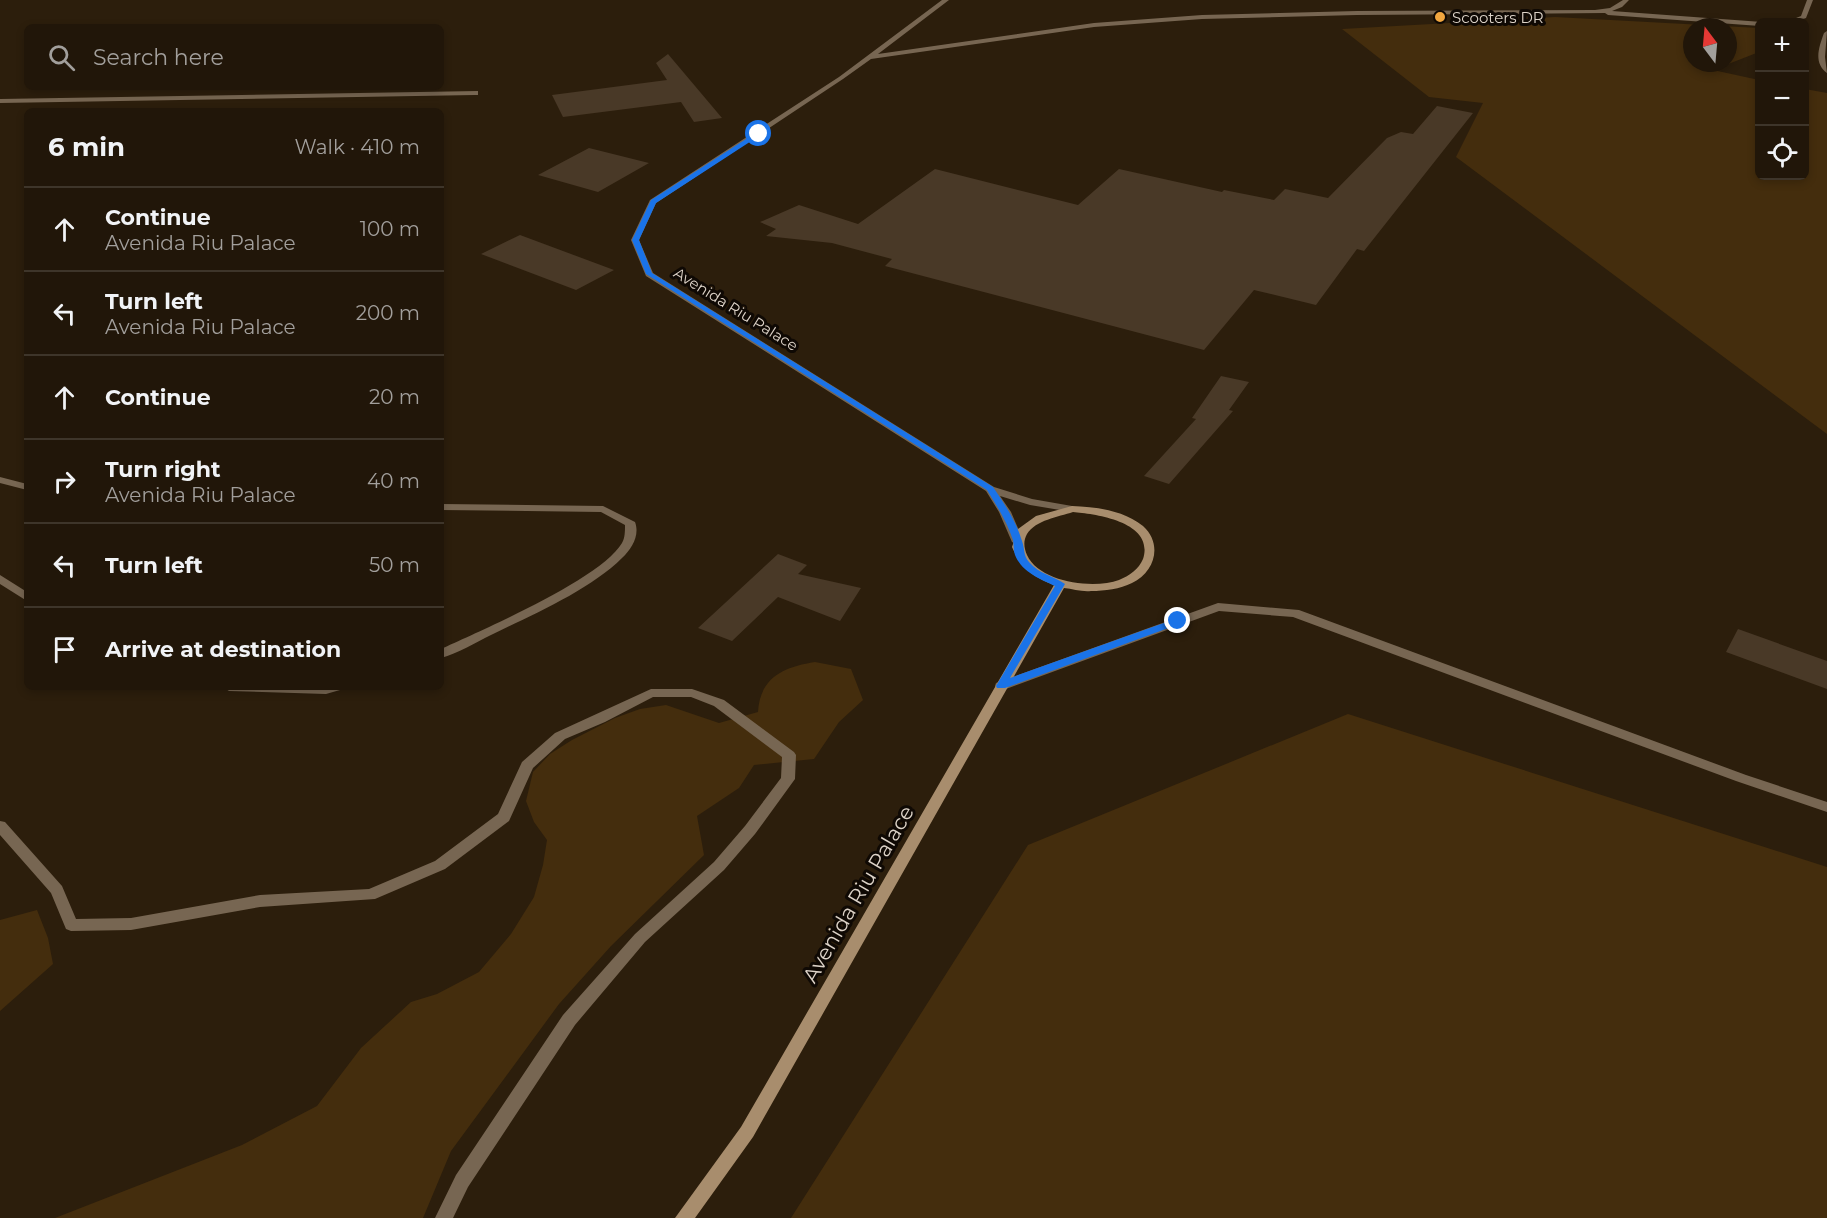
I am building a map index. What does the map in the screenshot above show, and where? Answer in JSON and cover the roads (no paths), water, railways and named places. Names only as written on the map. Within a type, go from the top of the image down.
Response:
[{"type":"street","name":"Avenida Riu Palace","points":[[946,0],[759,134],[653,202],[635,240],[649,274],[990,489],[1030,501],[1072,509]]},
{"type":"street","points":[[1492,12],[1494,0]]},
{"type":"street","points":[[1595,12],[1617,8],[1626,0]]},
{"type":"street","points":[[1799,18],[1804,16],[1810,0]]},
{"type":"street","points":[[1357,13],[1363,6]]},
{"type":"street","points":[[868,57],[1094,25],[1202,17],[1357,13],[1595,12],[1755,24]]},
{"type":"street","points":[[1827,33],[1821,51],[1821,62],[1827,71]]},
{"type":"street","points":[[0,101],[475,93]]},
{"type":"street","points":[[0,480],[24,486]]},
{"type":"street","name":"Avenida Riu Palace","points":[[990,489],[1005,512],[1018,542]]},
{"type":"street","points":[[444,507],[603,509],[631,524],[629,543],[610,565],[527,613],[444,653]]},
{"type":"street","points":[[1072,509],[1104,512],[1132,523],[1145,535],[1151,548],[1149,561],[1141,573],[1116,585],[1082,588],[1060,584],[1041,577],[1027,566],[1019,554],[1018,542],[1023,530],[1035,520],[1052,513],[1072,509]]},
{"type":"street","points":[[0,579],[24,595]]},
{"type":"street","name":"Avenida Riu Palace","points":[[684,1218],[747,1132],[1060,584]]},
{"type":"street","points":[[1001,686],[1218,607],[1295,613],[1730,774],[1827,807]]},
{"type":"street","points":[[0,826],[57,890],[71,925],[130,924],[260,901],[370,896],[440,865],[504,817],[527,765],[560,736],[651,693],[693,693],[719,703],[789,755],[788,779],[750,830],[719,866],[640,938],[569,1020],[462,1181],[444,1218]]},
{"type":"place","name":"Scooters DR","points":[[1440,17]]}]
